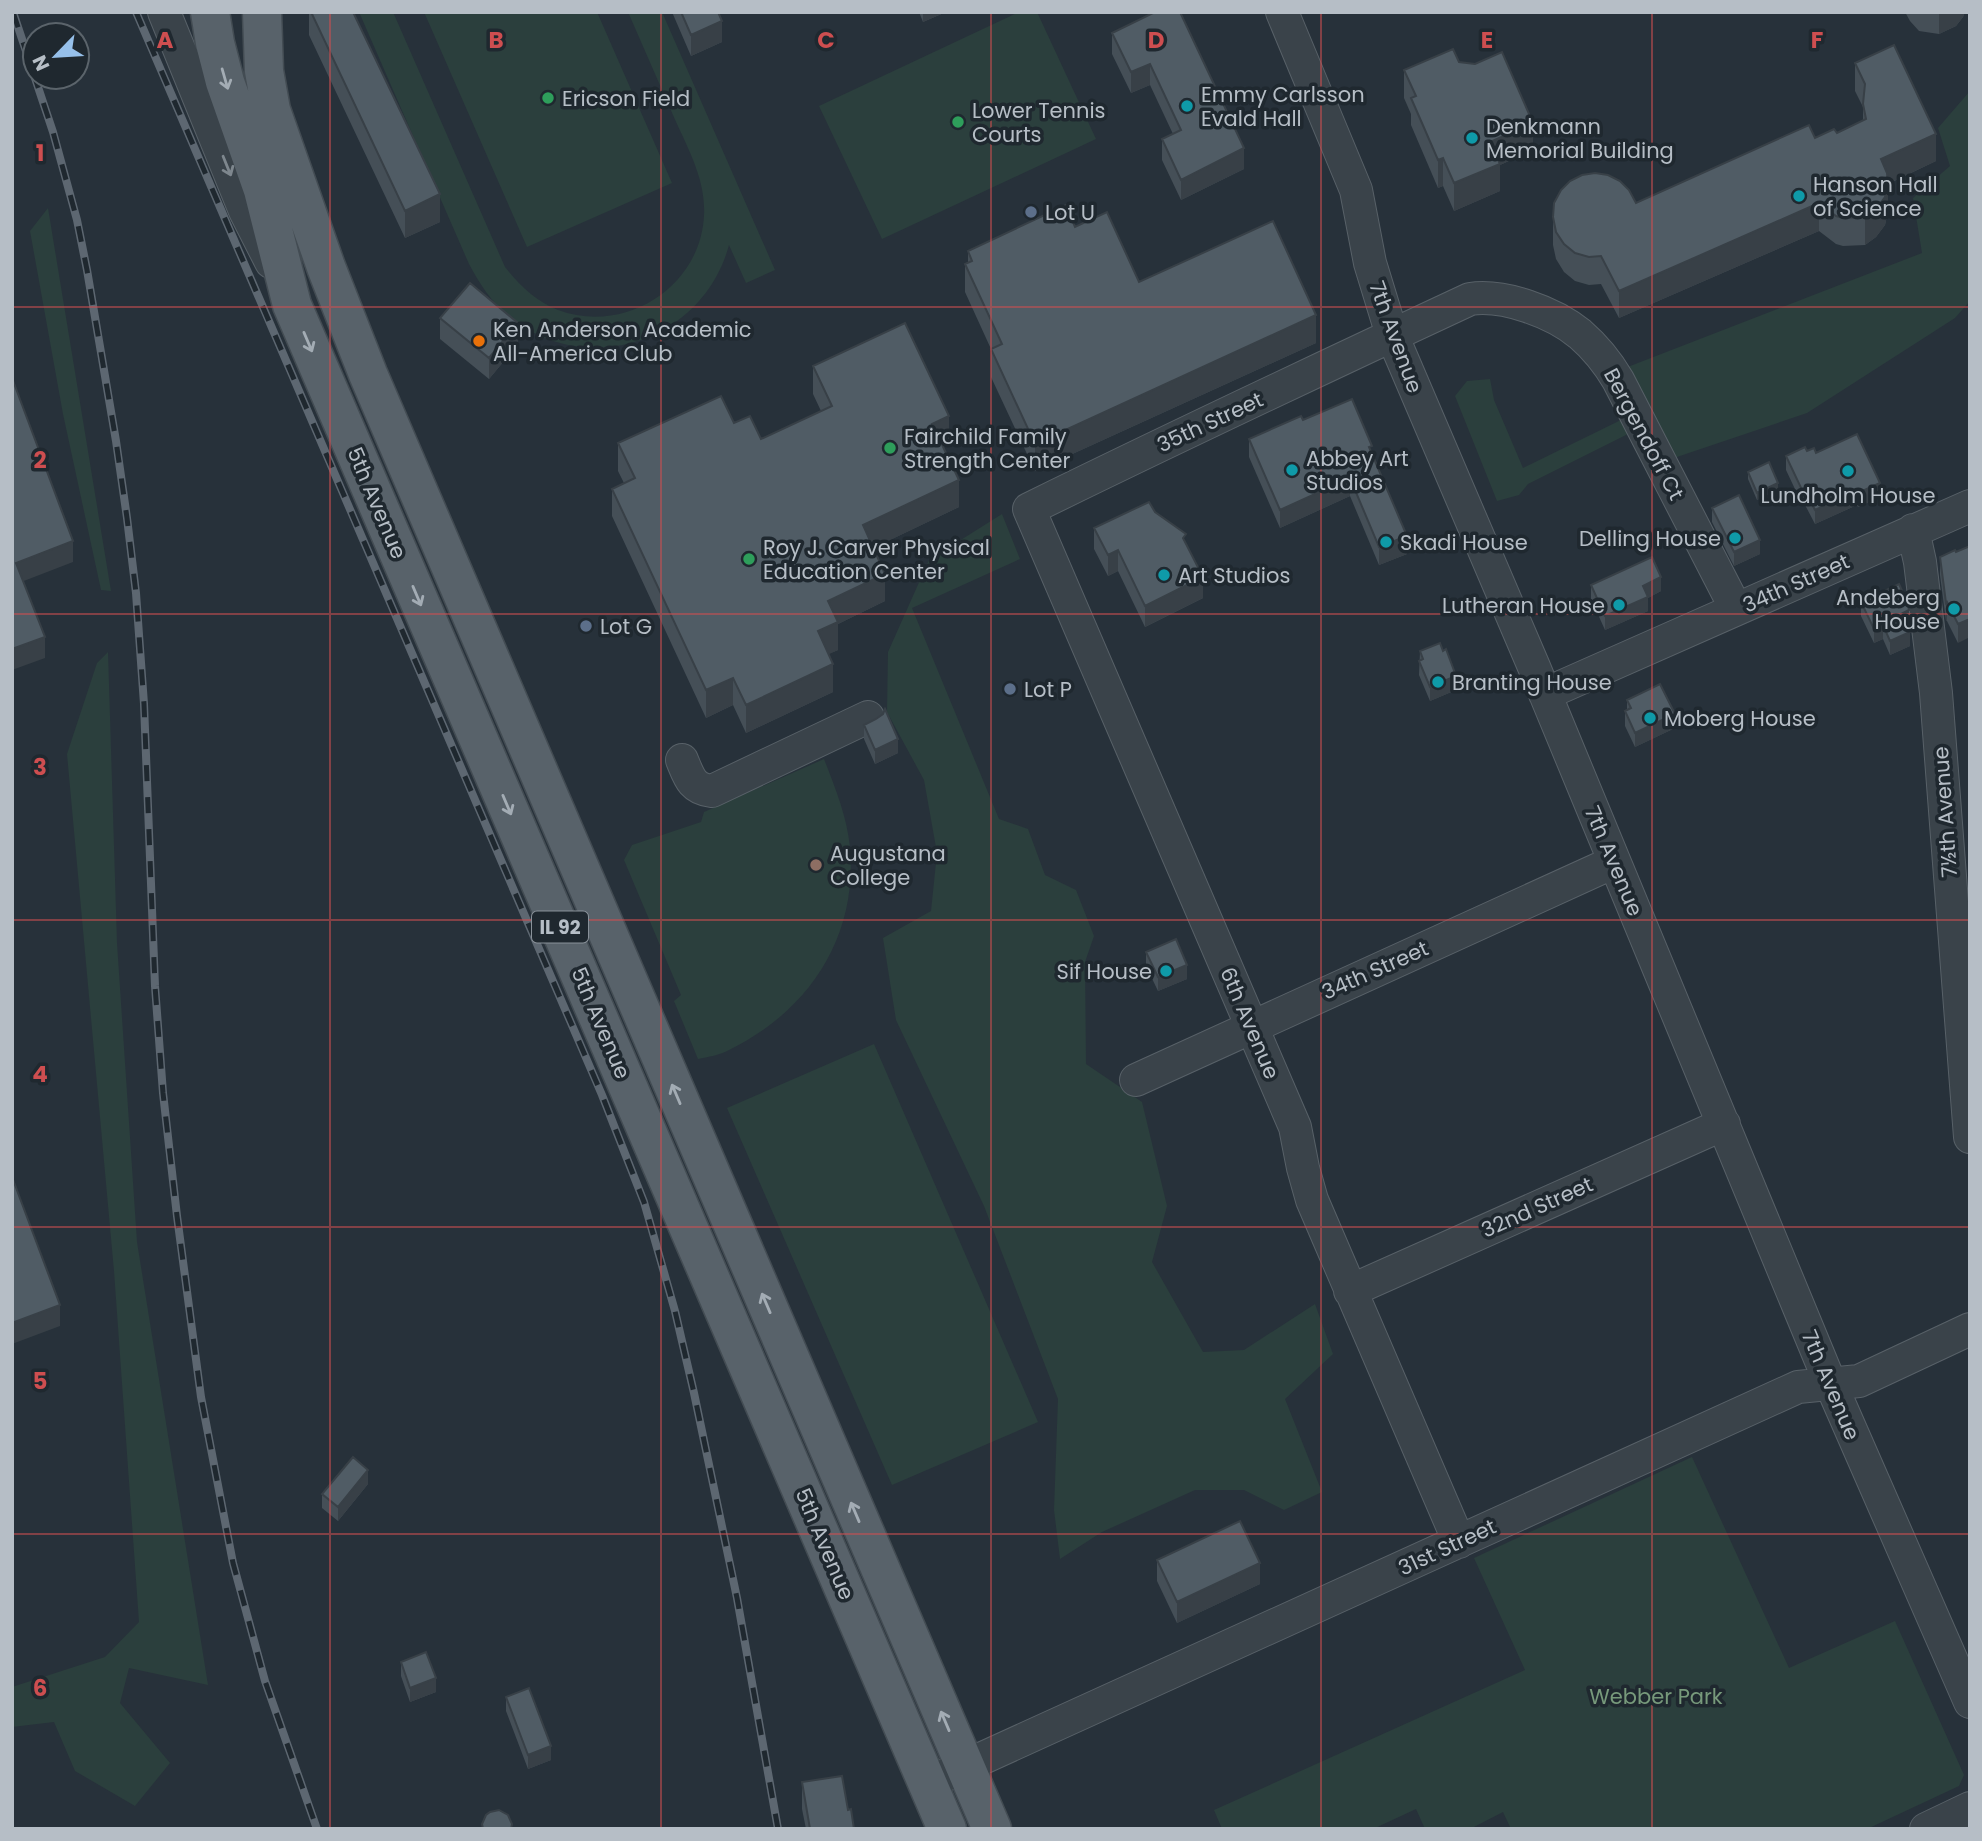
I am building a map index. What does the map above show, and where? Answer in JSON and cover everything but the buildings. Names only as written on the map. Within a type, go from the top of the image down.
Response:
[{"type":"main road","name":"5th Avenue","points":[[210,12],[225,82],[263,190],[292,305],[947,1829]]},
{"type":"main road","name":"5th Avenue","points":[[262,12],[264,71],[271,110],[309,222],[358,351],[992,1829]]},
{"type":"street","points":[[164,12],[245,211],[292,305]]},
{"type":"street","name":"7th Avenue","points":[[1282,12],[1356,190],[1370,263],[1392,335],[1545,694],[1830,1383],[1970,1702]]},
{"type":"street","name":"Bergendoff Ct","points":[[1392,335],[1469,299],[1484,297],[1527,307],[1559,320],[1580,334],[1598,352],[1618,380],[1736,610]]},
{"type":"street","name":"35th Street","points":[[1029,509],[1392,335]]},
{"type":"street","name":"34th Street","points":[[1545,694],[1970,506]]},
{"type":"street","name":"6th Avenue","points":[[1029,509],[1295,1127],[1312,1200],[1459,1542]]},
{"type":"street","name":"7½th Avenue","points":[[1913,530],[1920,562],[1936,694],[1970,1138]]},
{"type":"street","points":[[682,760],[693,784],[701,790],[712,791],[869,717]]},
{"type":"street","name":"34th Street","points":[[1136,1080],[1615,862]]},
{"type":"street","name":"32nd Street","points":[[1350,1291],[1724,1124]]},
{"type":"street","name":"31st Street","points":[[928,1783],[1798,1387],[1859,1381],[1970,1329]]},
{"type":"street","points":[[1926,1829],[1970,1808]]},
{"type":"green space","points":[[359,12],[393,12],[505,267],[523,287],[558,310],[583,316],[609,316],[633,310],[655,299],[674,283],[689,264],[700,241],[704,202],[699,176],[628,12],[662,12],[775,270],[746,283],[729,245],[715,279],[694,306],[668,327],[638,341],[605,347],[571,346],[538,335],[501,310],[469,264]]},
{"type":"green space","name":"Ericson Field","points":[[424,12],[597,12],[672,183],[527,247]]},
{"type":"green space","name":"Lower Tennis Courts","points":[[1019,12],[1037,12],[1096,139],[882,239],[819,106]]},
{"type":"green space","points":[[1970,91],[1970,301],[1955,318],[1807,413],[1671,459],[1625,368],[1922,253],[1913,198],[1950,166],[1938,128]]},
{"type":"green space","points":[[48,208],[111,591],[101,590],[63,414],[30,231]]},
{"type":"green space","points":[[1490,379],[1494,400],[1523,468],[1623,419],[1630,433],[1528,484],[1519,495],[1497,501],[1455,396],[1467,381]]},
{"type":"green space","points":[[1002,514],[1020,559],[912,608],[999,819],[1028,829],[1045,875],[1076,890],[1094,936],[1085,962],[1086,1064],[1142,1102],[1167,1206],[1152,1262],[1203,1352],[1244,1350],[1315,1304],[1333,1354],[1285,1399],[1322,1492],[1284,1510],[1244,1490],[1195,1490],[1102,1532],[1060,1559],[1054,1510],[1058,1399],[984,1206],[896,1020],[883,938],[931,911],[937,853],[924,780],[887,712],[888,652],[929,560]]},
{"type":"green space","points":[[108,652],[117,943],[137,1242],[208,1685],[129,1668],[120,1703],[170,1763],[135,1806],[75,1771],[54,1722],[12,1727],[12,1687],[105,1657],[139,1622],[114,1271],[67,754],[97,663]]},
{"type":"green space","points":[[824,759],[843,813],[850,847],[846,911],[836,940],[822,968],[805,992],[783,1014],[757,1034],[729,1050],[698,1059],[674,1001],[681,995],[624,860],[632,845],[701,822],[704,812]]},
{"type":"green space","points":[[874,1044],[1038,1422],[892,1485],[727,1108]]},
{"type":"green space","name":"Webber Park","points":[[1692,1457],[1789,1668],[1895,1621],[1964,1775],[1959,1786],[1867,1829],[1511,1829],[1503,1812],[1470,1829],[1425,1829],[1416,1809],[1373,1829],[1222,1829],[1214,1810],[1525,1670],[1474,1558]]},
{"type":"railway","points":[[13,12],[53,132],[77,220],[127,518],[136,593],[144,704],[155,986],[163,1093],[201,1397],[233,1563],[265,1681],[317,1829]]},
{"type":"railway","points":[[136,12],[602,1095],[644,1202],[675,1311],[694,1393],[737,1598],[778,1829]]},
{"type":"place","name":"Ericson Field","points":[[548,98]]},
{"type":"place","name":"Emmy Carlsson Evald Hall","points":[[1187,106]]},
{"type":"place","name":"Lower Tennis Courts","points":[[958,122]]},
{"type":"place","name":"Denkmann Memorial Building","points":[[1472,138]]},
{"type":"place","name":"Hanson Hall of Science","points":[[1799,196]]},
{"type":"place","name":"Lot U","points":[[1031,212]]},
{"type":"place","name":"Ken Anderson Academic All-America Club","points":[[479,341]]},
{"type":"place","name":"Fairchild Family Strength Center","points":[[890,448]]},
{"type":"place","name":"Abbey Art Studios","points":[[1292,470]]},
{"type":"place","name":"Lundholm House","points":[[1848,471]]},
{"type":"place","name":"Delling House","points":[[1735,538]]},
{"type":"place","name":"Skadi House","points":[[1386,542]]},
{"type":"place","name":"Roy J. Carver Physical Education Center","points":[[749,559]]},
{"type":"place","name":"Art Studios","points":[[1164,575]]},
{"type":"place","name":"Lutheran House","points":[[1619,605]]},
{"type":"place","name":"Andeberg House","points":[[1954,609]]},
{"type":"place","name":"Lot G","points":[[586,626]]},
{"type":"place","name":"Branting House","points":[[1438,682]]},
{"type":"place","name":"Lot P","points":[[1010,689]]},
{"type":"place","name":"Moberg House","points":[[1650,718]]},
{"type":"place","name":"Augustana College","points":[[816,865]]},
{"type":"place","name":"Sif House","points":[[1166,971]]}]
